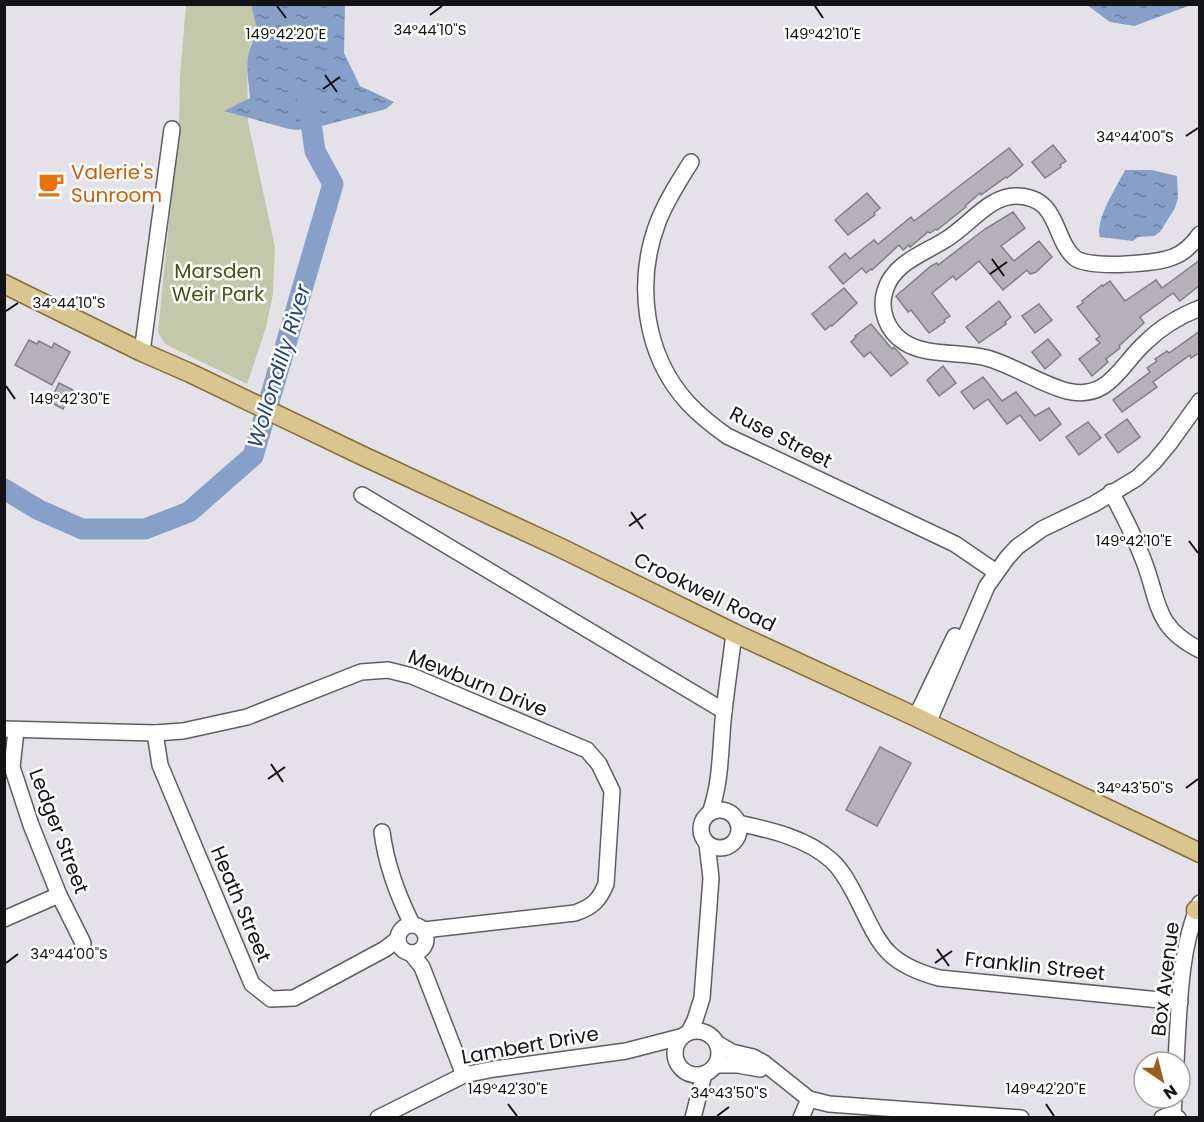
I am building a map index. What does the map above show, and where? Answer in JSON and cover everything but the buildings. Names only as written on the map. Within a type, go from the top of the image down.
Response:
[{"type":"main road","name":"Crookwell Road","points":[[4,284],[142,352],[561,548],[734,633],[922,720],[1200,854]]},
{"type":"street","points":[[142,352],[172,129]]},
{"type":"street","name":"Ruse Street","points":[[691,162],[658,222],[648,254],[645,285],[647,318],[656,350],[670,378],[687,402],[706,421],[727,435],[956,544],[993,570]]},
{"type":"street","points":[[1200,234],[1184,251],[1165,260],[1092,265],[1072,255],[1053,218],[1039,202],[1025,197],[1007,196],[993,204],[953,236],[899,267],[888,283],[883,303],[887,323],[899,339],[907,344],[927,350],[980,356],[1065,390],[1078,392],[1090,392],[1111,381],[1152,337],[1175,320],[1200,308]]},
{"type":"street","points":[[922,720],[993,570],[1017,547],[1042,529],[1094,504],[1137,477],[1154,462],[1200,401]]},
{"type":"street","points":[[1111,492],[1144,560],[1164,621],[1183,641],[1200,650]]},
{"type":"street","points":[[362,495],[724,711]]},
{"type":"street","points":[[711,813],[718,783],[734,633]]},
{"type":"street","name":"Mewburn Drive","points":[[10,730],[155,733],[183,731],[247,717],[361,672],[388,670],[412,676],[587,750],[599,764],[612,791],[606,884],[600,898],[590,908],[575,913],[480,922],[443,929],[412,939]]},
{"type":"street","name":"Ledger Street","points":[[10,730],[12,767],[31,825],[59,895],[83,943]]},
{"type":"street","name":"Heath Street","points":[[155,733],[160,765],[252,984],[271,999],[294,998],[385,949],[412,939]]},
{"type":"street","points":[[711,879],[739,833],[718,783]]},
{"type":"street","points":[[734,818],[720,810],[706,816],[701,834],[708,844],[717,849],[753,835],[772,831]]},
{"type":"street","name":"Franklin Street","points":[[734,818],[815,848],[832,861],[845,878],[875,936],[887,952],[901,964],[917,972],[939,978],[1180,1002]]},
{"type":"street","points":[[382,832],[385,851],[405,909],[412,939],[464,1075]]},
{"type":"street","points":[[693,1115],[690,1084],[680,1066],[675,1048],[685,1035],[702,998],[711,879],[708,844]]},
{"type":"street","points":[[4,919],[59,895]]},
{"type":"street","name":"Box Avenue","points":[[1177,1050],[1189,930],[1198,907]]},
{"type":"street","points":[[693,1115],[710,1070],[719,1059],[702,998]]},
{"type":"street","points":[[685,1035],[696,1030],[732,1052],[753,1057],[809,1099],[829,1104],[1021,1118]]},
{"type":"street","name":"Lambert Drive","points":[[378,1118],[464,1075],[626,1051],[685,1035]]},
{"type":"street","name":"Lambert Drive","points":[[626,1051],[664,1055],[680,1066]]},
{"type":"street","points":[[680,1066],[697,1075],[738,1065],[778,1075]]},
{"type":"street","points":[[801,1118],[809,1099]]},
{"type":"green space","name":"Marsden Weir Park","points":[[186,5],[251,5],[258,33],[250,45],[247,62],[248,122],[275,247],[273,294],[266,327],[247,384],[165,344],[158,332],[179,122]]},
{"type":"water","points":[[251,5],[345,5],[344,53],[360,86],[394,102],[386,109],[322,126],[311,123],[299,130],[224,111],[250,98],[248,57],[258,33]]},
{"type":"water","points":[[1087,5],[1191,5],[1134,26],[1110,22]]},
{"type":"water","points":[[1125,170],[1152,170],[1177,176],[1178,198],[1175,208],[1160,232],[1154,236],[1138,237],[1133,241],[1100,237],[1099,229],[1104,212]]},
{"type":"waterway","name":"Wollondilly River","points":[[4,489],[39,510],[82,529],[145,529],[189,512],[253,456],[333,184],[315,151],[307,95]]},
{"type":"place","name":"Valerie's Sunroom","points":[[51,184]]}]
